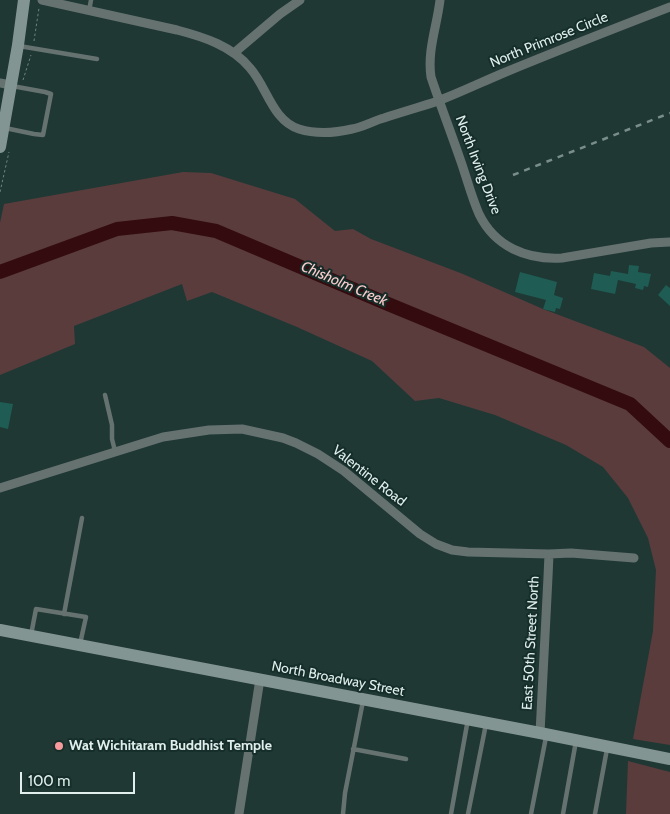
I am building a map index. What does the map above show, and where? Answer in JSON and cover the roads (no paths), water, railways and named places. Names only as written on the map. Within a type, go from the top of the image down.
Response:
[{"type":"main road","points":[[5,146],[3,127],[24,0]]},
{"type":"main road","points":[[18,45],[29,0]]},
{"type":"main road","name":"North Broadway Street","points":[[0,630],[667,759]]},
{"type":"street","points":[[234,53],[280,14],[300,0]]},
{"type":"street","name":"North Irving Drive","points":[[440,0],[431,48],[431,77],[480,215],[495,235],[515,251],[535,257],[550,258],[562,258],[651,243],[670,242]]},
{"type":"street","name":"North Primrose Circle","points":[[41,4],[73,3],[89,11],[192,34],[217,44],[234,53],[250,67],[282,117],[298,128],[336,132],[366,125],[440,100],[569,46],[670,7]]},
{"type":"street","name":"Valentine Road","points":[[0,488],[163,437],[209,430],[242,429],[296,443],[328,460],[420,534],[436,544],[452,550],[468,552],[571,553],[634,558]]},
{"type":"street","name":"East 50th Street North","points":[[543,734],[548,554]]},
{"type":"street","points":[[239,814],[260,679]]},
{"type":"lane","points":[[89,11],[91,0]]},
{"type":"lane","points":[[18,45],[97,59]]},
{"type":"lane","points":[[3,127],[42,135],[51,94],[11,85]]},
{"type":"lane","points":[[105,395],[112,425],[112,439],[115,452]]},
{"type":"lane","points":[[64,614],[82,518]]},
{"type":"lane","points":[[31,636],[36,609],[86,617],[80,646]]},
{"type":"lane","points":[[343,814],[345,793],[363,700]]},
{"type":"lane","points":[[451,814],[468,720]]},
{"type":"lane","points":[[468,814],[486,723]]},
{"type":"lane","points":[[531,814],[543,734]]},
{"type":"lane","points":[[563,814],[576,740]]},
{"type":"lane","points":[[595,814],[607,746]]},
{"type":"lane","points":[[353,750],[406,759]]},
{"type":"waterway","name":"Chisholm Creek","points":[[0,272],[117,229],[172,223],[216,231],[630,404],[670,441]]},
{"type":"railway","points":[[513,175],[670,113]]},
{"type":"place","name":"Wat Wichitaram Buddhist Temple","points":[[59,746]]}]
